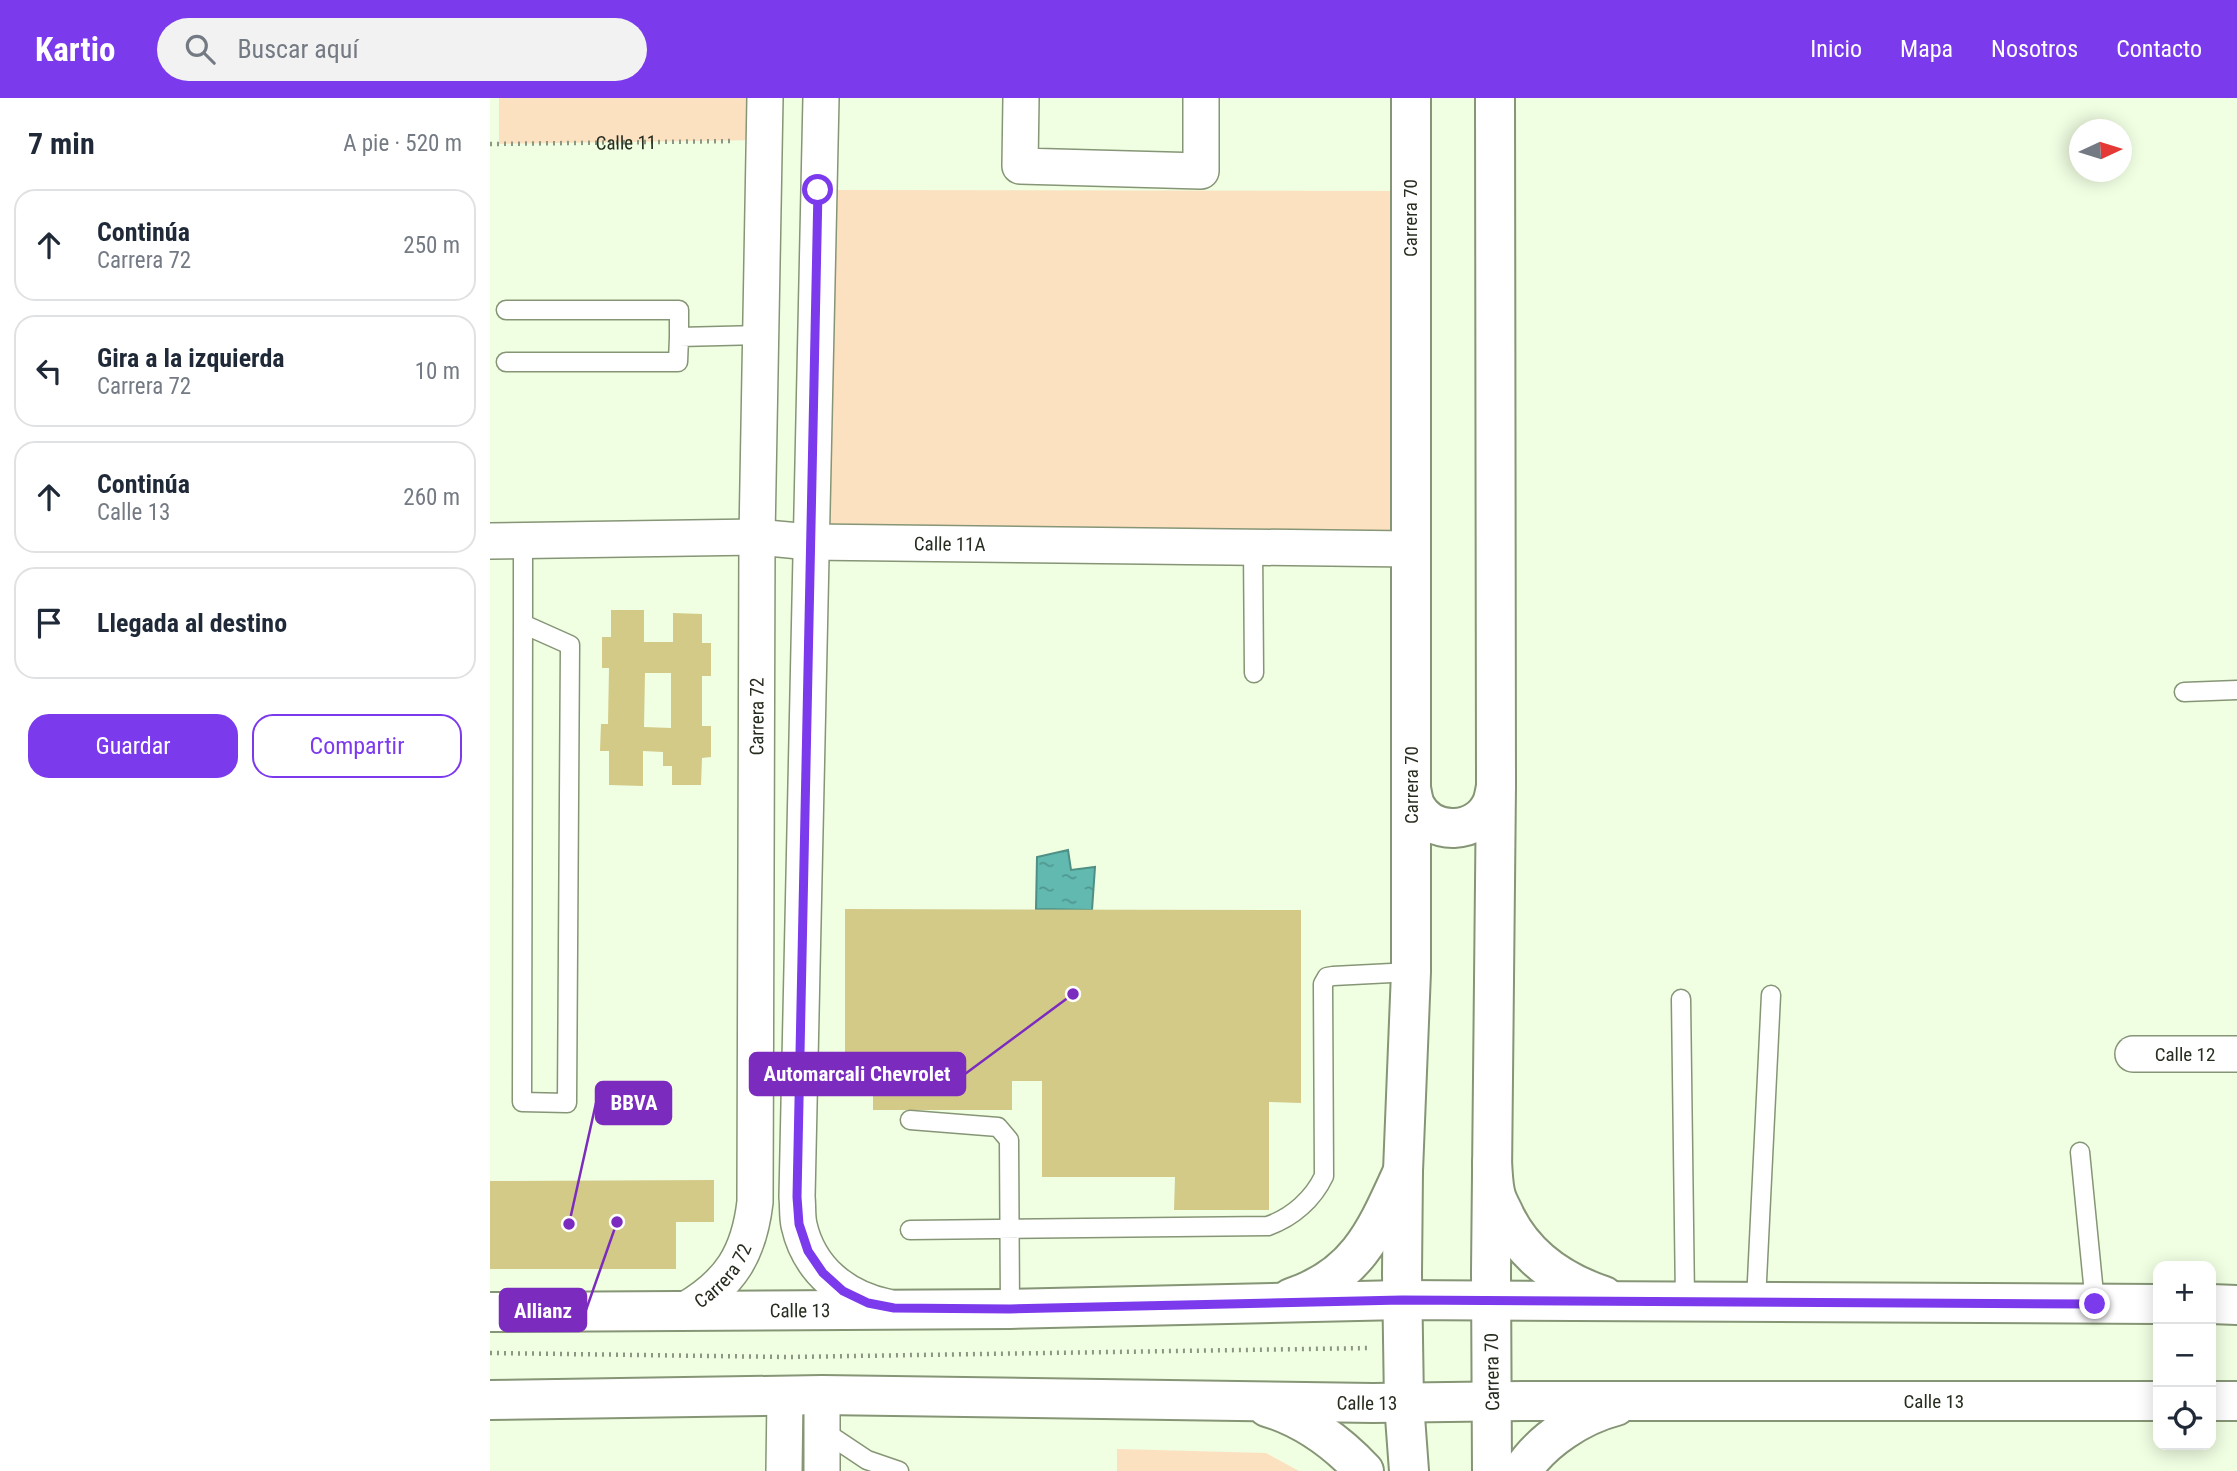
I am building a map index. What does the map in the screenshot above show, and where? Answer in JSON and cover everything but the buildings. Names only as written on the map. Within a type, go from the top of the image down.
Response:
[{"type":"main road","name":"Carrera 70","points":[[1409,1471],[1404,1403],[1402,1300],[1403,1171],[1410,972],[1410,98]]},
{"type":"main road","name":"Carrera 70","points":[[1492,1471],[1496,786],[1495,98]]},
{"type":"main road","points":[[1411,788],[1415,804],[1424,818],[1438,826],[1454,829],[1470,825],[1484,816],[1493,802],[1496,786]]},
{"type":"main road","points":[[1492,1163],[1496,1197],[1511,1227],[1533,1255],[1555,1274],[1582,1289],[1611,1298],[1641,1300]]},
{"type":"main road","points":[[1277,1302],[1319,1286],[1355,1258],[1382,1218],[1403,1171]]},
{"type":"main road","name":"Calle 13","points":[[490,1312],[1010,1309],[1402,1300],[2153,1304]]},
{"type":"main road","points":[[2216,1304],[2237,1305]]},
{"type":"main road","name":"Calle 13","points":[[490,1400],[785,1397],[822,1412],[1244,1400],[1404,1403],[2153,1401]]},
{"type":"main road","points":[[1244,1400],[1274,1409],[1302,1422],[1329,1438],[1364,1471]]},
{"type":"main road","points":[[1522,1471],[1543,1447],[1564,1430],[1599,1412],[1638,1401]]},
{"type":"main road","points":[[2216,1401],[2237,1401]]},
{"type":"street","name":"Carrera 72","points":[[685,1310],[704,1299],[721,1284],[735,1266],[746,1246],[755,1202],[757,537],[765,98]]},
{"type":"street","points":[[821,98],[797,1197],[799,1224],[808,1251],[823,1273],[843,1291],[868,1303],[894,1308]]},
{"type":"street","points":[[1021,98],[1020,166],[1201,170],[1201,98]]},
{"type":"street","name":"Calle 11A","points":[[512,552],[757,537],[810,542],[1411,549]]},
{"type":"street","name":"Calle 12","points":[[2133,1055],[2237,1054]]},
{"type":"street","points":[[784,1471],[785,1397]]},
{"type":"street","points":[[822,1412],[822,1471]]},
{"type":"lane","points":[[506,310],[679,310],[678,362],[506,362]]},
{"type":"lane","points":[[678,337],[761,335]]},
{"type":"lane","points":[[1253,547],[1254,673]]},
{"type":"lane","points":[[512,552],[523,624],[522,1102],[567,1103],[570,645],[523,624]]},
{"type":"lane","points":[[2184,692],[2237,690]]},
{"type":"lane","points":[[910,1230],[1268,1226],[1280,1222],[1311,1198],[1324,1176],[1323,984],[1327,978],[1333,976],[1410,972]]},
{"type":"lane","points":[[1756,1301],[1771,995]]},
{"type":"lane","points":[[1681,999],[1685,1300]]},
{"type":"lane","points":[[910,1120],[998,1127],[1009,1140],[1010,1309]]},
{"type":"lane","points":[[2080,1152],[2095,1304]]},
{"type":"lane","points":[[822,1412],[867,1460],[899,1471]]},
{"type":"path","name":"Calle 11","points":[[490,144],[764,140]]},
{"type":"path","points":[[490,1353],[788,1357],[1372,1348]]},
{"type":"shaded area","points":[[499,98],[765,98],[764,140],[499,144]]},
{"type":"shaded area","points":[[819,190],[1410,191],[1411,549],[810,542]]},
{"type":"shaded area","points":[[1117,1449],[1266,1453],[1299,1471],[1117,1471]]},
{"type":"water","points":[[1068,850],[1071,870],[1095,867],[1092,910],[1036,909],[1037,857]]},
{"type":"place","name":"Automarcali Chevrolet","points":[[1073,994]]},
{"type":"place","name":"Allianz","points":[[617,1222]]},
{"type":"place","name":"BBVA","points":[[569,1224]]},
{"type":"route","points":[[818,190],[797,1197],[799,1224],[808,1251],[823,1273],[843,1291],[868,1303],[894,1308],[1010,1309],[1402,1300],[2095,1304]]}]
